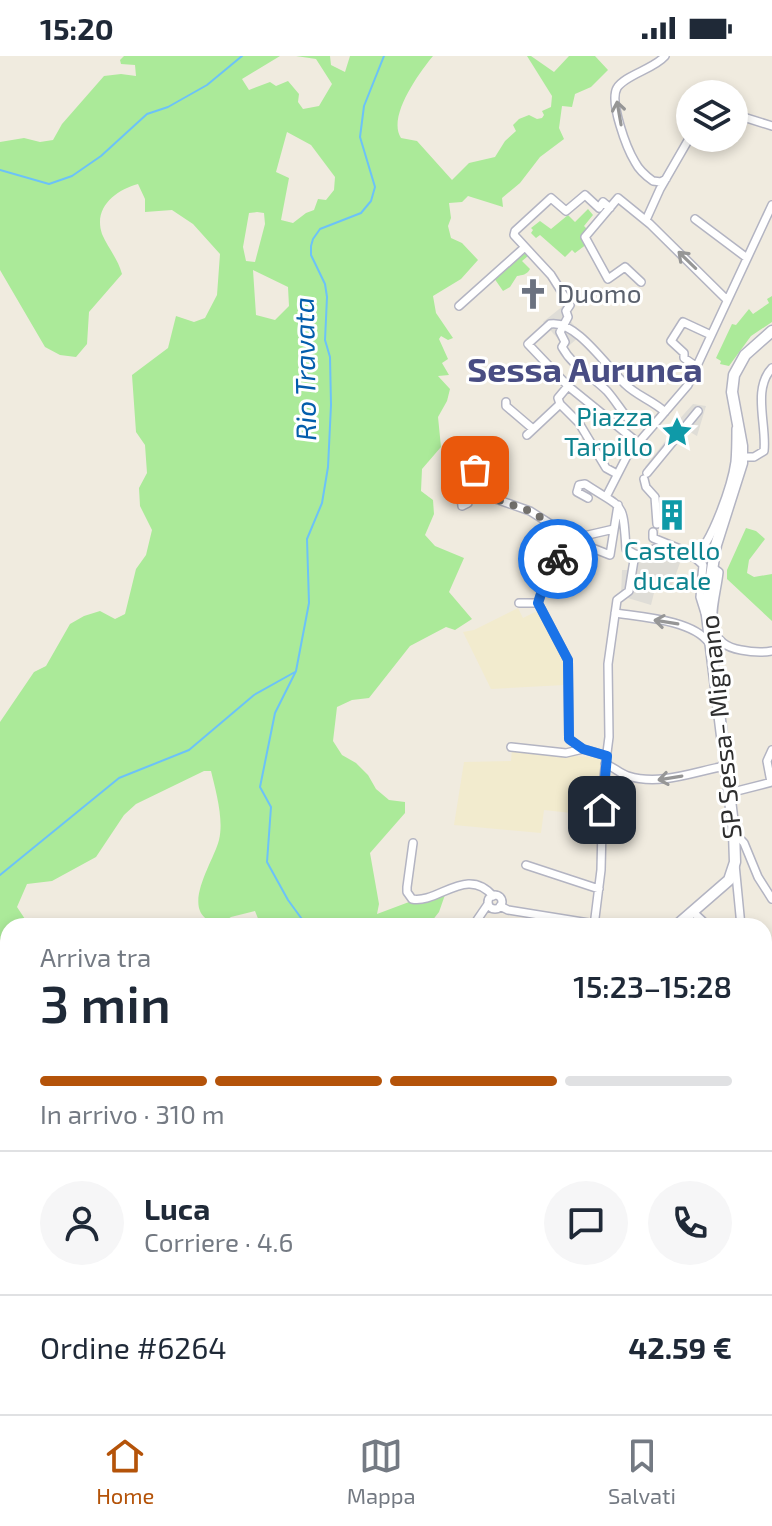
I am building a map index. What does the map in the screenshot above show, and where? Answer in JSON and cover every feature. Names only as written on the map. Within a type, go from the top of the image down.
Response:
[{"type":"street","points":[[665,56],[657,64],[621,84],[616,94],[617,114],[633,160],[653,181],[666,179]]},
{"type":"street","points":[[748,118],[772,126]]},
{"type":"street","points":[[646,220],[681,152]]},
{"type":"street","points":[[610,208],[603,202],[599,208],[585,195],[566,211],[551,198],[514,235],[551,275],[570,305],[560,335],[565,342],[562,347],[564,351],[580,371],[607,391],[630,421]]},
{"type":"street","points":[[641,282],[625,267],[608,279],[585,237],[618,198],[646,220],[727,300]]},
{"type":"street","points":[[606,497],[641,431],[665,412],[688,385],[772,205]]},
{"type":"street","points":[[695,219],[747,258]]},
{"type":"street","points":[[459,306],[525,247]]},
{"type":"street","points":[[697,367],[684,358],[684,353],[671,341],[683,322],[711,335]]},
{"type":"street","points":[[637,442],[568,386],[528,344],[552,323],[563,325],[580,335],[625,385],[665,412]]},
{"type":"street","name":"SP Sessa- Mignano","points":[[686,918],[727,883],[735,862],[734,832],[706,615],[720,531],[739,478],[742,457],[732,389],[736,370],[745,355],[772,331]]},
{"type":"street","points":[[742,457],[754,457],[764,451],[762,388],[765,376],[772,368]]},
{"type":"street","points":[[568,386],[558,398],[560,404],[579,423],[606,468],[617,474]]},
{"type":"street","points":[[506,402],[506,406],[530,432],[560,404]]},
{"type":"street","points":[[651,554],[654,549],[680,549],[653,538],[655,497],[646,487],[647,473],[698,411]]},
{"type":"street","points":[[694,557],[709,539],[733,472],[736,416]]},
{"type":"street","points":[[456,444],[462,506],[468,503],[465,477],[477,470],[490,497],[530,511],[582,544],[610,555],[618,503]]},
{"type":"street","points":[[588,498],[577,492],[579,485],[585,484],[618,503],[623,515],[626,549],[635,554],[694,557],[703,565],[700,597],[706,615]]},
{"type":"street","points":[[614,529],[575,538],[549,571],[538,603],[567,656],[569,739],[606,760],[616,771],[637,778],[658,780],[725,766]]},
{"type":"street","points":[[595,918],[609,715],[608,664],[617,600],[629,591],[635,554]]},
{"type":"street","points":[[712,567],[719,572],[713,617],[718,641],[739,650],[772,651]]},
{"type":"street","points":[[519,603],[538,603]]},
{"type":"street","points":[[615,613],[674,623],[700,632],[710,644]]},
{"type":"street","points":[[511,747],[566,753],[583,749]]},
{"type":"street","points":[[729,793],[772,782],[767,761],[772,750]]},
{"type":"street","points":[[734,832],[744,843],[758,877],[772,899]]},
{"type":"street","points":[[413,843],[407,887],[412,899],[420,900],[464,884],[485,888],[500,898],[500,906]]},
{"type":"street","points":[[735,862],[740,918]]},
{"type":"street","points":[[526,865],[599,889]]},
{"type":"street","points":[[478,918],[493,896]]},
{"type":"street","points":[[488,904],[495,909],[500,906]]},
{"type":"street","points":[[500,906],[554,918]]},
{"type":"street","points":[[693,912],[699,918]]},
{"type":"shaded area","points":[[563,306],[582,334],[562,352],[557,346],[561,342],[543,322]]},
{"type":"shaded area","name":"Piazza Tarpillo","points":[[693,404],[706,406],[697,436],[685,429],[647,469],[645,467],[677,426],[676,423]]},
{"type":"shaded area","points":[[697,546],[700,551],[693,555],[693,562],[681,560],[672,585],[657,581],[651,605],[621,596],[622,570],[629,570],[631,550],[678,554]]},
{"type":"shaded area","points":[[518,608],[523,618],[539,610],[564,659],[565,685],[491,689],[463,632],[474,630]]},
{"type":"shaded area","points":[[512,749],[604,759],[599,816],[544,810],[541,833],[454,825],[464,762],[511,761]]},
{"type":"green space","points":[[124,56],[280,56],[242,79],[249,90],[270,82],[276,86],[288,81],[299,94],[298,102],[303,109],[319,106],[332,84],[316,59],[296,56],[330,56],[331,65],[345,72],[350,56],[433,56],[406,96],[398,129],[401,138],[417,141],[452,180],[469,163],[495,157],[516,131],[513,125],[519,119],[529,115],[542,118],[542,111],[551,107],[552,96],[527,56],[554,72],[569,56],[595,56],[608,70],[591,87],[575,94],[572,107],[562,106],[559,128],[564,139],[540,157],[520,183],[502,198],[503,207],[468,196],[462,202],[449,203],[451,238],[462,243],[478,260],[461,279],[433,296],[436,313],[453,338],[448,340],[441,336],[439,339],[448,359],[442,363],[449,375],[438,376],[450,389],[438,417],[441,447],[422,469],[421,491],[433,500],[434,514],[425,535],[435,546],[464,558],[449,592],[472,619],[455,630],[446,627],[410,646],[369,698],[352,700],[337,707],[333,741],[342,755],[356,763],[389,800],[405,802],[405,813],[370,853],[379,904],[377,914],[409,902],[417,904],[446,892],[434,918],[258,918],[255,911],[229,918],[206,918],[200,911],[198,900],[219,840],[221,823],[211,771],[204,771],[136,804],[124,815],[96,857],[52,881],[27,884],[17,907],[24,918],[0,918],[0,722],[34,672],[46,666],[70,624],[100,611],[115,619],[125,614],[136,569],[146,555],[152,530],[140,506],[139,488],[147,473],[145,445],[136,432],[132,375],[168,348],[176,316],[194,322],[205,318],[217,295],[220,254],[193,224],[172,210],[145,212],[145,199],[138,184],[108,201],[101,216],[102,234],[122,274],[89,312],[87,344],[76,357],[60,355],[45,347],[0,270],[0,142],[24,138],[40,142],[53,140],[62,124],[104,76],[136,76],[135,65],[121,64]],"holes":[[[287,132],[311,145],[335,177],[334,190],[326,200],[318,199],[314,210],[293,223],[281,220],[289,178],[276,172]],[[249,213],[264,213],[265,224],[255,262],[246,261],[243,247]],[[253,270],[288,287],[289,306],[275,320],[256,315]]]},
{"type":"green space","points":[[588,209],[593,215],[584,226],[589,231],[587,244],[575,253],[572,250],[565,257],[540,235],[536,238],[531,233],[531,228],[540,221],[551,229],[568,215],[575,222]]},
{"type":"green space","points":[[524,251],[528,256],[522,261],[530,269],[526,274],[517,276],[503,291],[494,278]]},
{"type":"green space","points":[[772,296],[772,322],[751,336],[729,366],[720,364],[721,361],[716,358],[732,324],[736,325],[749,309],[753,314],[769,303],[767,299]]},
{"type":"green space","points":[[746,528],[756,531],[765,539],[749,560],[747,573],[754,577],[772,574],[772,621],[727,579],[727,570]]},
{"type":"waterway","points":[[0,170],[49,184],[72,176],[101,156],[147,114],[168,107],[207,85],[242,56]]},
{"type":"waterway","name":"Rio Travata","points":[[301,918],[267,862],[271,807],[260,787],[275,713],[296,671],[309,603],[307,539],[322,503],[328,467],[331,405],[330,357],[325,340],[327,297],[325,284],[311,255],[311,246],[320,229],[361,213],[371,201],[375,187],[360,137],[364,106],[384,56]]},
{"type":"waterway","points":[[0,875],[119,778],[189,750],[254,695],[295,672]]},
{"type":"way so far","points":[[475,470],[481,474],[482,484],[490,497],[530,511],[575,538],[558,559]]},
{"type":"place","name":"Duomo","points":[[533,294]]},
{"type":"place","name":"Piazza Tarpillo","points":[[677,432]]},
{"type":"place","name":"Castello ducale","points":[[672,515]]},
{"type":"district","name":"Sessa Aurunca","points":[[585,370]]},
{"type":"route","points":[[558,559],[549,571],[538,603],[568,660],[569,739],[583,749],[607,756],[602,810]]}]
